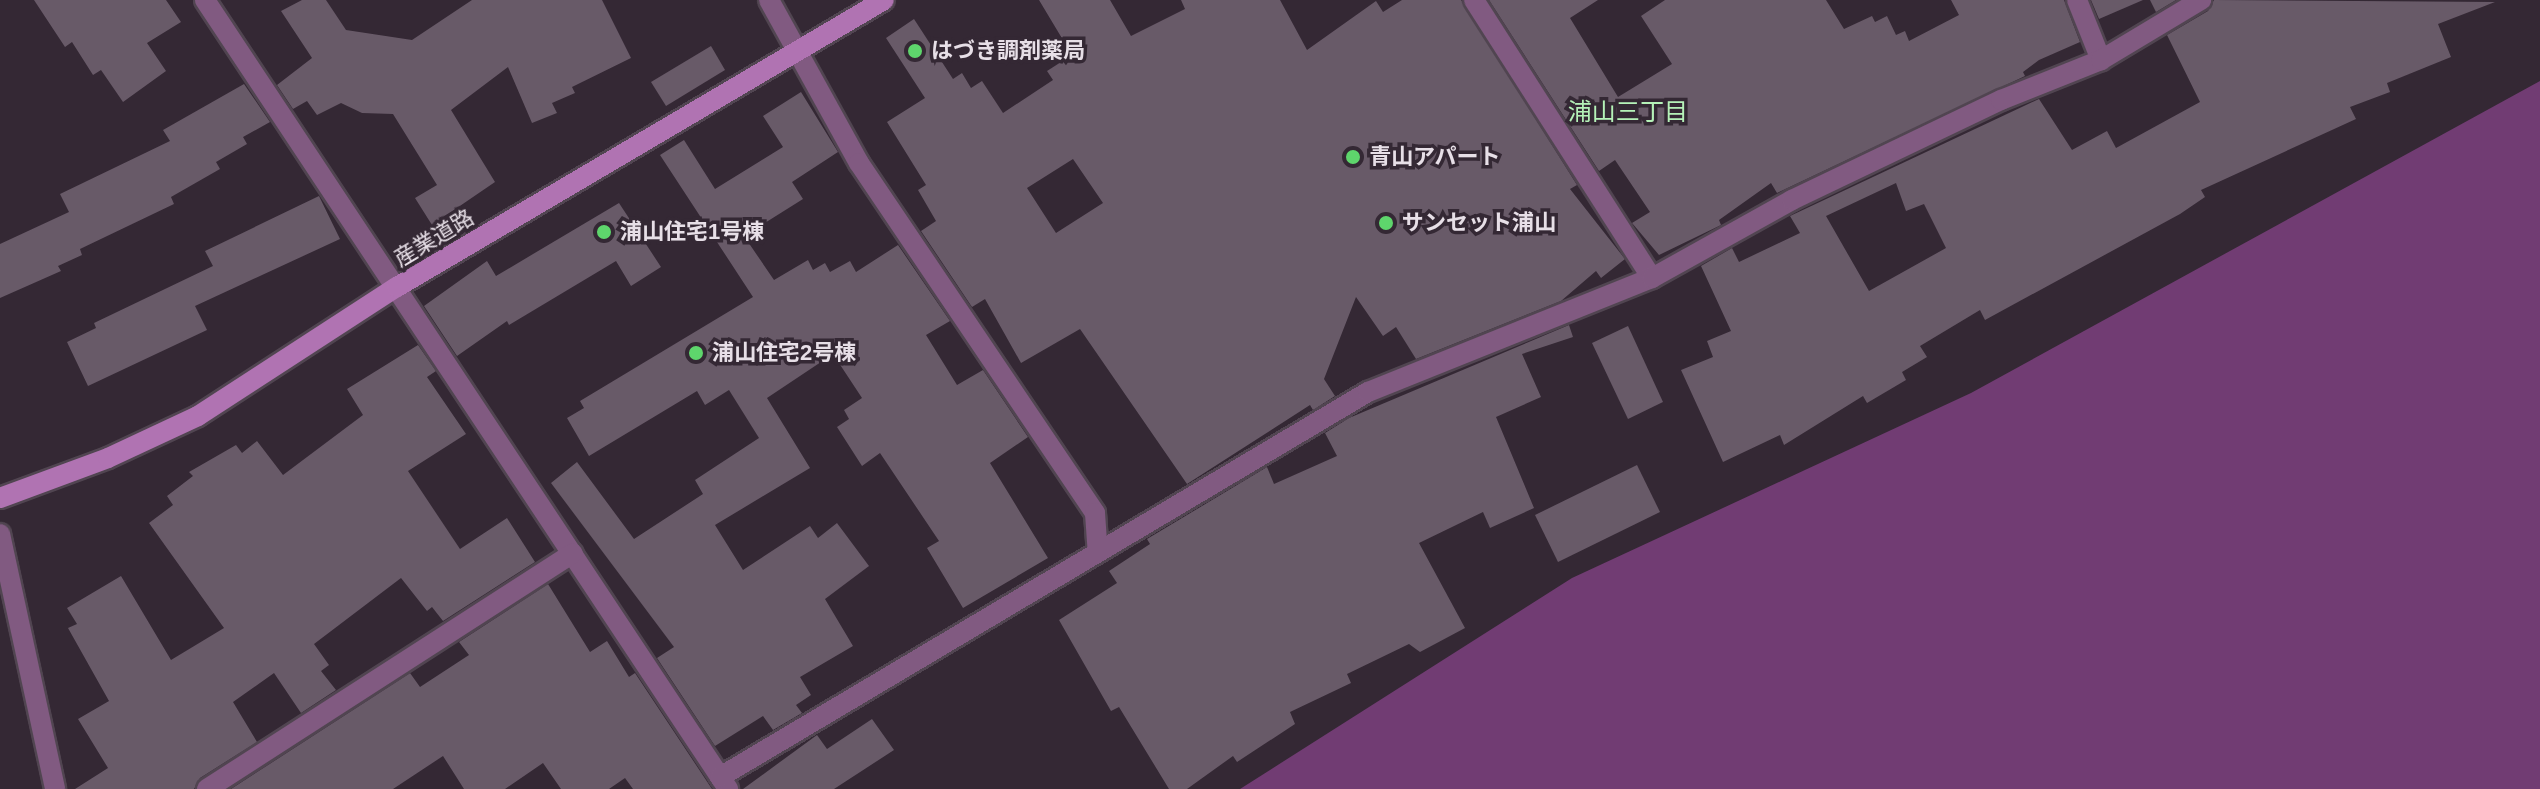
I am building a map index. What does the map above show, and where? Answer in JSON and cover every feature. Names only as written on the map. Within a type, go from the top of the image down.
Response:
[{"type":"street","points":[[205,0],[724,783],[1098,552],[1368,392],[1652,278],[1792,200],[2001,100],[2101,60],[2201,0]]},
{"type":"street","points":[[769,0],[859,163],[1095,513],[1098,552]]},
{"type":"street","name":"産業道路","points":[[0,498],[108,458],[198,416],[397,287],[884,0]]},
{"type":"street","points":[[1474,0],[1652,278]]},
{"type":"street","points":[[2077,0],[2101,60]]},
{"type":"street","points":[[0,534],[55,789]]},
{"type":"street","points":[[207,789],[573,553]]},
{"type":"shaded area","points":[[2540,81],[2540,789],[1240,789],[1572,578],[1971,393]]},
{"type":"building","points":[[34,0],[166,0],[181,22],[147,43],[166,71],[123,102],[101,70],[93,75],[72,42],[65,47]]},
{"type":"building","points":[[302,0],[326,0],[346,30],[412,40],[472,0],[602,0],[631,58],[572,87],[575,93],[552,103],[557,113],[532,123],[508,67],[451,110],[495,182],[432,225],[415,198],[437,185],[393,114],[362,113],[341,103],[317,115],[307,101],[293,109],[277,85],[312,58],[281,11]]},
{"type":"building","points":[[1039,0],[1110,0],[1131,36],[1185,9],[1181,0],[1280,0],[1307,50],[1376,1],[1383,12],[1402,0],[1461,0],[1577,185],[1570,189],[1625,259],[1601,278],[1596,271],[1561,301],[1416,359],[1396,327],[1383,336],[1356,297],[1324,379],[1335,396],[1313,410],[1310,405],[1187,484],[1080,329],[1021,363],[985,299],[972,307],[921,231],[936,221],[918,190],[926,185],[887,122],[925,98],[886,38],[914,19],[953,79],[962,73],[971,88],[982,81],[1003,113],[1053,80],[1047,71],[1072,55]],"holes":[[[1073,159],[1103,203],[1056,233],[1027,188]]]},
{"type":"building","points":[[1489,0],[1598,0],[1570,18],[1618,97],[1672,64],[1641,16],[1665,0],[1826,0],[1844,29],[1872,16],[1875,22],[1887,16],[1896,35],[1905,31],[1909,41],[1959,15],[1951,0],[2064,0],[2080,42],[2039,60],[2023,72],[2025,76],[1777,193],[1771,183],[1719,220],[1721,225],[1659,255],[1632,223],[1650,212],[1615,160],[1599,171]]},
{"type":"building","points":[[2091,0],[2143,0],[2099,19]]},
{"type":"building","points":[[2150,0],[2176,0],[2156,12]]},
{"type":"building","points":[[2214,0],[2495,2],[2438,24],[2451,57],[2387,83],[2390,92],[2350,107],[2356,119],[2201,190],[2205,197],[2180,214],[1985,320],[1980,310],[1920,346],[1927,357],[1902,372],[1906,380],[1867,403],[1863,396],[1784,445],[1780,435],[1723,462],[1681,370],[1713,357],[1707,341],[1731,331],[1701,266],[1732,248],[1739,262],[1800,233],[1790,216],[2039,99],[2072,150],[2107,131],[2116,148],[2200,102],[2167,35],[2208,11]],"holes":[[[1896,183],[1906,211],[1924,204],[1946,248],[1869,291],[1826,216]]]},
{"type":"building","points":[[711,46],[725,70],[666,106],[651,82]]},
{"type":"building","points":[[244,84],[270,122],[243,137],[247,144],[216,162],[220,169],[171,197],[174,204],[80,249],[82,255],[58,266],[61,271],[0,298],[0,244],[69,212],[60,194],[170,141],[163,130]]},
{"type":"building","points":[[801,92],[838,152],[792,182],[803,199],[744,236],[774,280],[808,260],[813,270],[825,263],[830,272],[850,261],[856,272],[898,245],[950,321],[926,335],[957,385],[983,370],[1028,437],[990,463],[1048,558],[963,608],[927,548],[939,541],[880,453],[862,466],[837,427],[849,419],[844,410],[862,398],[833,354],[767,398],[810,468],[715,525],[743,570],[810,526],[818,538],[837,523],[869,566],[825,599],[853,646],[800,677],[811,695],[796,705],[802,713],[773,730],[763,716],[715,746],[657,658],[674,647],[551,483],[577,462],[634,539],[703,494],[695,480],[759,438],[729,390],[705,405],[697,391],[589,456],[567,418],[584,408],[580,401],[753,297],[660,155],[684,140],[715,189],[783,147],[763,116]]},
{"type":"building","points":[[319,196],[340,239],[195,306],[207,330],[88,386],[67,342],[96,328],[94,323],[213,266],[205,251]]},
{"type":"building","points":[[619,203],[661,267],[631,286],[616,261],[509,325],[507,321],[457,356],[424,306],[487,261],[496,276]]},
{"type":"building","points":[[1569,325],[1573,337],[1522,354],[1541,397],[1496,417],[1534,508],[1490,528],[1483,512],[1419,543],[1465,628],[1420,652],[1409,644],[1347,674],[1351,683],[1290,712],[1295,724],[1237,762],[1233,756],[1187,789],[1169,789],[1119,707],[1111,711],[1059,620],[1117,583],[1109,571],[1150,544],[1147,539],[1267,467],[1274,484],[1337,456],[1325,433],[1349,418]]},
{"type":"building","points":[[1628,326],[1663,402],[1628,419],[1592,343]]},
{"type":"building","points":[[418,345],[436,371],[427,377],[466,434],[408,471],[460,549],[507,518],[535,562],[443,621],[432,607],[427,611],[401,578],[314,644],[329,665],[321,671],[336,690],[301,713],[274,673],[233,702],[257,742],[200,778],[194,789],[75,789],[108,768],[78,719],[109,701],[68,628],[77,624],[67,608],[121,576],[171,660],[224,628],[149,523],[173,505],[167,496],[193,476],[189,472],[236,445],[242,453],[257,441],[283,475],[363,415],[347,389]]},
{"type":"building","points":[[1637,465],[1660,512],[1558,562],[1535,515]]},
{"type":"building","points":[[548,584],[590,652],[607,641],[629,677],[635,673],[712,789],[633,789],[625,778],[609,789],[561,789],[543,763],[505,789],[464,789],[443,756],[393,789],[231,789],[410,673],[420,687],[469,655],[459,642]]},
{"type":"building","points":[[872,719],[894,750],[834,789],[743,789],[817,735],[827,749]]},
{"type":"place","name":"はづき調剤薬局","points":[[915,51]]},
{"type":"place","name":"青山アパート","points":[[1353,157]]},
{"type":"place","name":"サンセット浦山","points":[[1386,223]]},
{"type":"place","name":"浦山住宅1号棟","points":[[604,232]]},
{"type":"place","name":"浦山住宅2号棟","points":[[696,353]]},
{"type":"district","name":"浦山三丁目","points":[[1628,112]]}]
